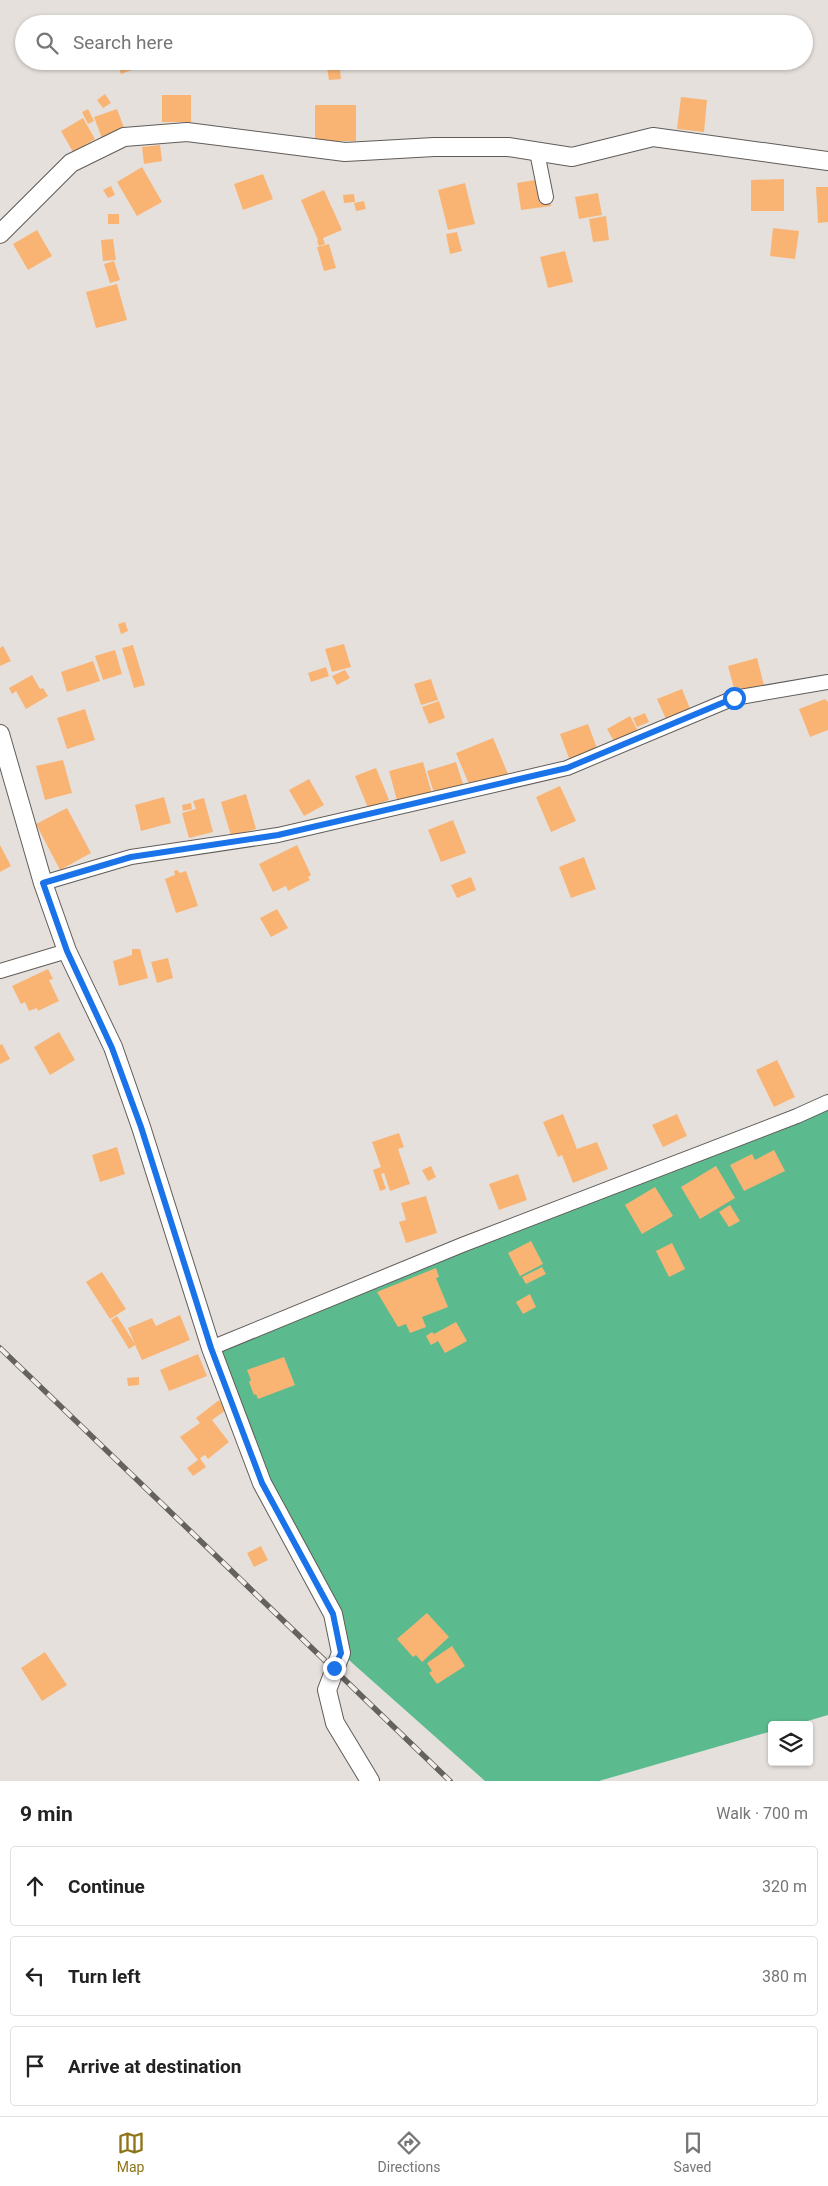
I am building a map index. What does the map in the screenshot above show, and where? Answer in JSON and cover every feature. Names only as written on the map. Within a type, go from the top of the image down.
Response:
[{"type":"street","points":[[0,234],[71,163],[124,137],[187,132],[345,152],[434,147],[508,148],[572,157],[653,137],[828,161]]},
{"type":"street","points":[[538,152],[546,197]]},
{"type":"street","points":[[43,883],[131,857],[278,835],[567,768],[734,698],[828,682]]},
{"type":"street","points":[[0,734],[43,883],[67,951],[112,1048],[141,1127],[211,1348],[262,1483],[333,1614],[341,1653],[327,1690],[335,1723],[370,1781]]},
{"type":"street","points":[[0,971],[67,951]]},
{"type":"street","points":[[211,1348],[462,1246],[828,1102]]},
{"type":"green space","points":[[828,1099],[828,1715],[808,1721],[768,1721],[768,1732],[599,1781],[485,1781],[341,1653],[211,1348]]},
{"type":"building","points":[[119,70],[131,70],[121,74]]},
{"type":"building","points":[[327,70],[340,70],[341,79],[329,80]]},
{"type":"building","points":[[105,94],[111,103],[103,108],[97,100]]},
{"type":"building","points":[[162,95],[191,95],[191,122],[162,122]]},
{"type":"building","points":[[681,97],[707,100],[704,132],[677,129]]},
{"type":"building","points":[[315,105],[356,105],[356,141],[315,141]]},
{"type":"building","points":[[88,109],[94,121],[88,124],[82,112]]},
{"type":"building","points":[[117,109],[126,133],[103,141],[94,117]]},
{"type":"building","points":[[83,118],[95,139],[73,152],[61,131]]},
{"type":"building","points":[[160,145],[162,161],[144,164],[142,147]]},
{"type":"building","points":[[142,167],[162,202],[137,216],[117,182]]},
{"type":"building","points":[[263,174],[273,199],[243,210],[234,184]]},
{"type":"building","points":[[547,178],[551,206],[521,210],[517,183]]},
{"type":"building","points":[[784,179],[784,211],[751,211],[751,180]]},
{"type":"building","points":[[465,183],[475,224],[448,230],[438,190]]},
{"type":"building","points":[[111,186],[115,195],[108,198],[103,190]]},
{"type":"building","points":[[816,187],[828,187],[828,222],[818,223]]},
{"type":"building","points":[[324,190],[342,230],[323,238],[325,244],[319,246],[301,200]]},
{"type":"building","points":[[598,193],[602,215],[579,219],[575,197]]},
{"type":"building","points":[[354,194],[355,202],[344,203],[343,195]]},
{"type":"building","points":[[364,201],[366,209],[356,211],[354,203]]},
{"type":"building","points":[[108,214],[119,214],[119,224],[108,224]]},
{"type":"building","points":[[606,216],[609,240],[593,242],[589,219]]},
{"type":"building","points":[[773,228],[799,231],[795,259],[770,256]]},
{"type":"building","points":[[37,230],[52,256],[28,270],[13,244]]},
{"type":"building","points":[[457,232],[462,251],[450,254],[446,234]]},
{"type":"building","points":[[113,239],[116,260],[103,261],[101,240]]},
{"type":"building","points":[[329,244],[336,268],[324,271],[317,247]]},
{"type":"building","points":[[565,251],[573,282],[548,288],[540,257]]},
{"type":"building","points":[[114,261],[120,280],[110,283],[104,264]]},
{"type":"building","points":[[117,284],[127,320],[96,328],[86,292]]},
{"type":"building","points":[[125,622],[128,631],[121,634],[118,624]]},
{"type":"building","points":[[344,644],[351,667],[332,672],[325,649]]},
{"type":"building","points":[[133,645],[145,685],[134,688],[122,648]]},
{"type":"building","points":[[3,646],[11,661],[0,666],[0,648]]},
{"type":"building","points":[[115,650],[122,674],[103,680],[95,656]]},
{"type":"building","points":[[757,658],[765,689],[736,696],[728,666]]},
{"type":"building","points":[[93,661],[100,681],[67,692],[61,672]]},
{"type":"building","points":[[326,667],[329,676],[311,682],[308,673]]},
{"type":"building","points":[[345,670],[350,678],[337,685],[332,676]]},
{"type":"building","points":[[32,675],[40,689],[43,688],[48,696],[26,709],[16,691],[12,694],[9,688]]},
{"type":"building","points":[[431,679],[438,700],[421,705],[414,684]]},
{"type":"building","points":[[682,689],[693,716],[669,726],[657,699]]},
{"type":"building","points":[[825,699],[828,702],[828,730],[810,737],[799,709]]},
{"type":"building","points":[[439,701],[445,718],[429,724],[422,707]]},
{"type":"building","points":[[85,709],[95,740],[67,749],[57,718]]},
{"type":"building","points":[[645,713],[649,722],[637,727],[633,718]]},
{"type":"building","points":[[630,716],[640,735],[618,748],[607,729]]},
{"type":"building","points":[[588,724],[600,756],[572,766],[560,734]]},
{"type":"building","points":[[493,738],[508,774],[471,789],[456,753]]},
{"type":"building","points":[[63,760],[72,793],[45,800],[36,766]]},
{"type":"building","points":[[423,762],[432,794],[398,804],[389,771]]},
{"type":"building","points":[[456,762],[464,787],[435,796],[427,771]]},
{"type":"building","points":[[376,768],[389,800],[368,808],[355,776]]},
{"type":"building","points":[[309,779],[324,805],[304,816],[289,790]]},
{"type":"building","points":[[560,786],[576,821],[551,832],[536,797]]},
{"type":"building","points":[[246,794],[256,829],[231,836],[221,802]]},
{"type":"building","points":[[164,797],[171,823],[141,831],[135,805]]},
{"type":"building","points":[[204,798],[213,832],[189,838],[182,813],[196,809],[193,801]]},
{"type":"building","points":[[191,803],[192,809],[183,811],[182,805]]},
{"type":"building","points":[[67,808],[91,853],[60,870],[36,824]]},
{"type":"building","points":[[453,820],[466,853],[441,862],[428,830]]},
{"type":"building","points":[[0,845],[11,866],[0,872]]},
{"type":"building","points":[[297,845],[311,875],[308,877],[310,880],[288,891],[286,886],[273,892],[259,864]]},
{"type":"building","points":[[584,857],[596,889],[571,898],[559,867]]},
{"type":"building","points":[[177,870],[180,873],[186,871],[198,906],[176,913],[165,879],[175,875],[174,871]]},
{"type":"building","points":[[471,877],[476,890],[457,898],[451,885]]},
{"type":"building","points":[[277,909],[288,928],[271,937],[260,918]]},
{"type":"building","points":[[132,949],[140,949],[148,978],[119,986],[113,961],[132,955]]},
{"type":"building","points":[[168,958],[173,978],[157,983],[151,962]]},
{"type":"building","points":[[48,969],[53,979],[49,980],[59,1001],[38,1011],[37,1008],[29,1011],[25,1002],[21,1004],[12,986]]},
{"type":"building","points":[[59,1032],[75,1060],[50,1075],[34,1047]]},
{"type":"building","points":[[2,1044],[10,1059],[0,1064],[0,1045]]},
{"type":"building","points":[[777,1060],[795,1097],[774,1107],[756,1070]]},
{"type":"building","points":[[563,1114],[577,1149],[597,1142],[608,1169],[573,1183],[562,1155],[558,1157],[543,1122]]},
{"type":"building","points":[[677,1114],[687,1136],[663,1147],[652,1125]]},
{"type":"building","points":[[399,1133],[404,1147],[398,1149],[410,1184],[390,1191],[384,1173],[381,1174],[386,1189],[380,1191],[373,1170],[381,1167],[372,1142]]},
{"type":"building","points":[[117,1147],[125,1174],[100,1182],[92,1155]]},
{"type":"building","points":[[774,1150],[785,1171],[744,1191],[730,1165],[752,1154],[755,1160]]},
{"type":"building","points":[[431,1166],[436,1177],[428,1181],[422,1170]]},
{"type":"building","points":[[716,1166],[735,1198],[700,1219],[681,1187]]},
{"type":"building","points":[[518,1174],[527,1200],[499,1210],[489,1184]]},
{"type":"building","points":[[655,1187],[673,1216],[642,1234],[625,1205]]},
{"type":"building","points":[[426,1196],[437,1233],[406,1243],[399,1222],[406,1220],[401,1203]]},
{"type":"building","points":[[730,1205],[740,1221],[729,1227],[719,1212]]},
{"type":"building","points":[[531,1241],[543,1264],[520,1276],[508,1253]]},
{"type":"building","points":[[672,1243],[685,1269],[669,1277],[656,1251]]},
{"type":"building","points":[[542,1267],[546,1274],[526,1284],[522,1277]]},
{"type":"building","points":[[436,1268],[439,1277],[436,1278],[448,1307],[422,1317],[426,1327],[410,1333],[406,1324],[398,1327],[377,1292]]},
{"type":"building","points":[[102,1272],[126,1309],[110,1319],[86,1282]]},
{"type":"building","points":[[530,1294],[536,1307],[523,1314],[516,1302]]},
{"type":"building","points":[[180,1315],[190,1340],[142,1360],[135,1345],[129,1349],[111,1320],[117,1316],[135,1344],[128,1328],[152,1318],[156,1326]]},
{"type":"building","points":[[456,1322],[467,1341],[445,1353],[438,1341],[431,1345],[426,1336],[432,1332],[434,1334]]},
{"type":"building","points":[[198,1354],[207,1376],[169,1391],[160,1370]]},
{"type":"building","points":[[284,1357],[295,1385],[258,1399],[256,1394],[254,1395],[249,1382],[251,1380],[247,1370]]},
{"type":"building","points":[[139,1377],[139,1385],[128,1386],[127,1378]]},
{"type":"building","points":[[219,1400],[226,1410],[212,1420],[229,1442],[208,1459],[205,1455],[200,1458],[206,1467],[193,1476],[187,1468],[198,1460],[180,1437],[200,1423],[196,1418]]},
{"type":"building","points":[[261,1546],[268,1560],[254,1567],[247,1553]]},
{"type":"building","points":[[427,1613],[449,1637],[422,1662],[416,1655],[413,1657],[397,1639]]},
{"type":"building","points":[[452,1646],[465,1666],[437,1684],[429,1673],[432,1671],[427,1663]]},
{"type":"building","points":[[45,1652],[67,1685],[42,1701],[21,1668]]},
{"type":"railway","points":[[0,1348],[450,1781]]},
{"type":"route","points":[[334,1668],[341,1653],[333,1614],[311,1570],[285,1527],[262,1483],[211,1348],[141,1127],[112,1048],[67,951],[43,883],[131,857],[278,835],[567,768],[734,698]]}]
